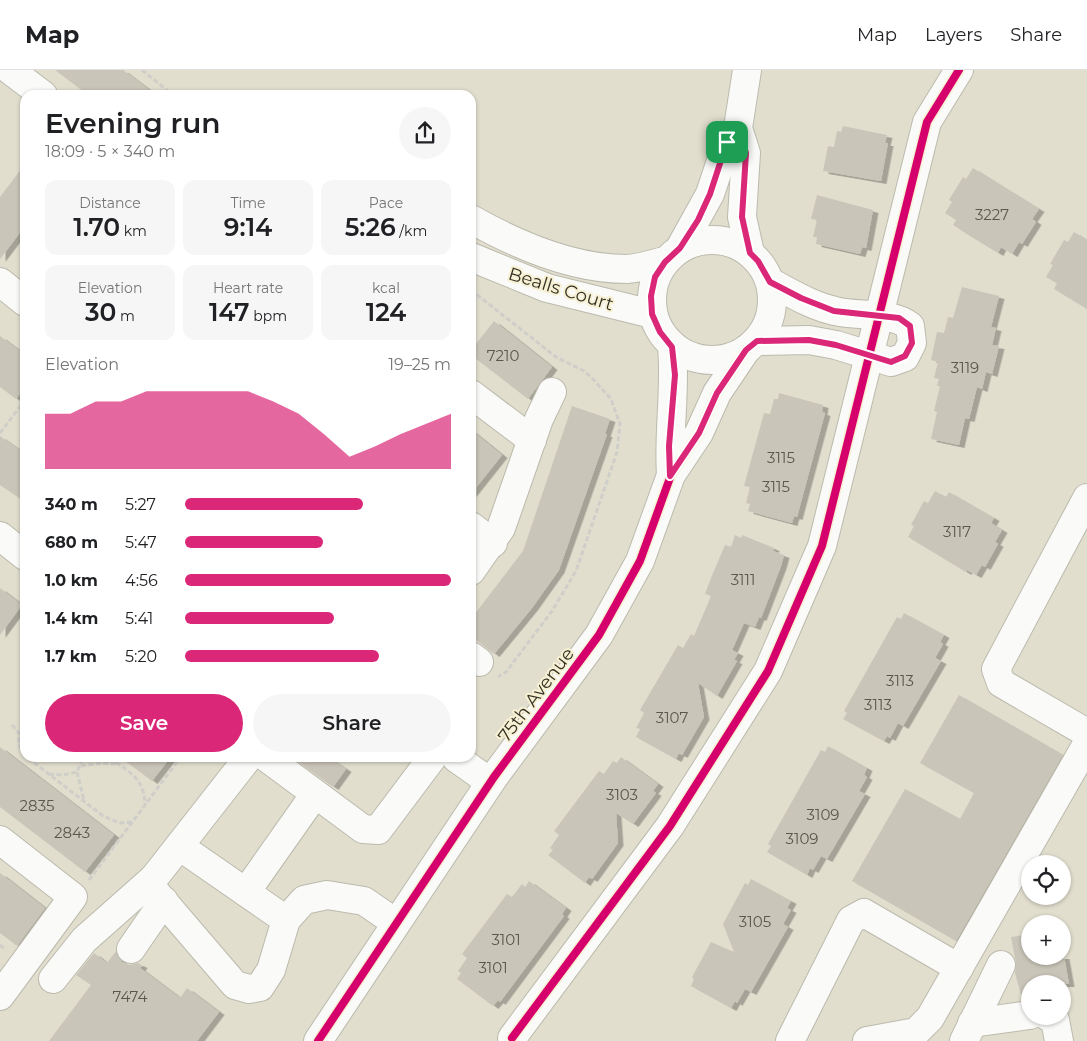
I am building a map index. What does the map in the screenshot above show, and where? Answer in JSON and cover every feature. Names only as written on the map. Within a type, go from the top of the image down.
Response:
[{"type":"street","points":[[10,70],[36,90]]},
{"type":"street","points":[[747,70],[738,128],[746,153],[742,217],[750,253]]},
{"type":"street","points":[[512,1038],[670,826],[768,671],[822,546],[877,317],[928,122],[959,70]]},
{"type":"street","points":[[738,128],[727,142],[710,194],[672,255],[655,277],[651,296],[652,314],[660,332],[672,347],[689,357],[708,361],[728,359],[752,346],[809,340],[836,345],[891,362],[905,356],[912,343],[910,326],[899,318],[834,311],[801,298],[770,282]]},
{"type":"street","name":"Bealls Court","points":[[476,220],[523,244],[578,262],[600,266],[629,269],[672,255]]},
{"type":"street","points":[[672,255],[697,241],[716,240],[734,244],[750,253],[758,261],[770,282],[773,298],[766,328],[752,346]]},
{"type":"street","name":"Bealls Court","points":[[476,259],[547,288],[652,314]]},
{"type":"street","name":"75th Avenue","points":[[318,1041],[490,782],[599,635],[640,561],[670,476],[699,433],[717,393],[752,346]]},
{"type":"street","name":"75th Avenue","points":[[670,476],[669,446],[675,375],[672,347]]},
{"type":"street","points":[[476,564],[493,542],[508,512],[532,440],[552,392]]},
{"type":"street","points":[[476,398],[532,440]]},
{"type":"street","points":[[1087,498],[996,669],[1001,683],[1087,733]]},
{"type":"street","points":[[476,530],[493,542]]},
{"type":"street","points":[[0,536],[20,552]]},
{"type":"street","points":[[867,1041],[916,1032],[930,1018],[1087,744]]},
{"type":"street","points":[[131,949],[178,846],[245,762]]},
{"type":"street","points":[[272,762],[362,829],[378,830],[429,762]]},
{"type":"street","points":[[462,762],[490,782]]},
{"type":"street","points":[[246,892],[315,794]]},
{"type":"street","points":[[0,840],[73,897],[0,996]]},
{"type":"street","points":[[178,846],[286,920]]},
{"type":"street","points":[[157,889],[235,985],[248,989],[260,987],[271,970],[286,920],[304,900],[327,895],[364,901],[396,923]]},
{"type":"street","points":[[54,979],[84,940],[157,889]]},
{"type":"street","points":[[790,1041],[851,920],[864,913],[959,968]]},
{"type":"street","points":[[968,1032],[1001,965]]},
{"type":"street","points":[[968,1032],[1021,1017]]},
{"type":"street","points":[[1056,1025],[1059,1041]]},
{"type":"path","points":[[142,70],[166,90]]},
{"type":"path","points":[[476,294],[556,357],[592,378],[615,406],[620,435],[617,452],[585,548],[576,570],[552,611],[502,675],[493,677],[486,674],[476,661]]},
{"type":"path","points":[[0,433],[20,407]]},
{"type":"path","points":[[12,724],[19,733],[20,747]]},
{"type":"path","points":[[34,762],[111,821],[132,822]]},
{"type":"path","points":[[82,762],[78,772],[79,787],[85,802]]},
{"type":"path","points":[[115,762],[143,786],[145,805]]},
{"type":"path","points":[[73,897],[82,888],[177,762]]},
{"type":"path","points":[[81,766],[102,763],[118,764]]},
{"type":"path","points":[[49,774],[62,775],[78,772]]},
{"type":"building","points":[[55,70],[123,70],[149,90],[81,90]]},
{"type":"building","points":[[843,126],[887,135],[885,143],[888,143],[881,181],[823,171],[828,146],[834,147],[837,131],[841,132]]},
{"type":"building","points":[[973,168],[1039,209],[1032,219],[1036,222],[1022,244],[1019,242],[1012,254],[1001,247],[998,253],[970,236],[953,225],[956,220],[945,213],[952,202],[949,200],[963,177],[966,179]]},
{"type":"building","points":[[20,171],[20,233],[0,259],[0,197]]},
{"type":"building","points":[[817,195],[873,210],[866,248],[862,247],[860,254],[816,244],[817,237],[813,237],[817,220],[811,219]]},
{"type":"building","points":[[1074,232],[1087,240],[1087,309],[1054,289],[1057,283],[1046,277],[1053,265],[1050,264],[1064,240],[1068,242]]},
{"type":"building","points":[[962,287],[999,296],[991,327],[996,328],[992,345],[999,346],[992,374],[986,372],[982,389],[977,387],[969,419],[965,418],[959,445],[931,439],[937,412],[934,411],[940,386],[937,386],[939,379],[934,378],[938,362],[931,360],[937,332],[944,333],[948,317],[953,318]]},
{"type":"building","points":[[494,321],[552,367],[528,399],[476,359],[476,344]]},
{"type":"building","points":[[0,336],[20,351],[20,394],[16,399],[0,387]]},
{"type":"building","points":[[779,393],[823,405],[822,412],[825,413],[797,517],[794,516],[792,523],[748,511],[750,504],[746,503],[750,487],[744,486],[764,413],[770,414],[774,399],[778,399]]},
{"type":"building","points":[[572,406],[610,419],[605,434],[607,434],[559,570],[532,608],[494,654],[476,640],[476,612],[523,551]]},
{"type":"building","points":[[476,434],[502,455],[476,488]]},
{"type":"building","points":[[0,436],[20,450],[20,499],[0,485]]},
{"type":"building","points":[[935,491],[946,497],[949,492],[994,518],[991,523],[1002,530],[995,542],[998,544],[985,567],[982,565],[976,575],[967,570],[966,572],[908,537],[914,526],[911,525],[924,501],[928,503]]},
{"type":"building","points":[[735,535],[741,538],[742,535],[774,548],[773,551],[784,555],[761,618],[759,617],[755,627],[744,623],[732,650],[738,653],[734,660],[737,661],[717,696],[698,683],[704,717],[682,755],[679,753],[676,759],[636,737],[640,729],[636,728],[644,713],[640,710],[678,645],[683,648],[691,634],[694,636],[711,596],[705,594],[711,578],[725,545],[731,547]]},
{"type":"building","points":[[0,588],[20,603],[20,608],[0,635]]},
{"type":"building","points":[[904,613],[944,635],[940,642],[943,644],[935,658],[941,661],[903,726],[898,723],[890,738],[887,736],[884,741],[843,719],[847,713],[844,711],[897,617],[901,619]]},
{"type":"building","points":[[959,695],[1063,755],[956,941],[852,881],[905,789],[960,819],[974,793],[920,763]]},
{"type":"building","points":[[828,746],[867,768],[864,775],[867,777],[859,791],[865,794],[827,859],[821,856],[813,870],[810,868],[807,875],[767,852],[771,846],[768,844],[821,750],[825,752]]},
{"type":"building","points":[[0,747],[114,835],[85,872],[0,807]]},
{"type":"building","points":[[621,757],[658,784],[653,791],[656,793],[633,824],[616,813],[618,843],[592,879],[589,877],[585,883],[548,855],[553,850],[550,848],[559,835],[554,831],[599,771],[604,774],[613,761],[617,763]]},
{"type":"building","points":[[126,762],[167,762],[152,781]]},
{"type":"building","points":[[299,762],[336,762],[346,769],[333,787]]},
{"type":"building","points":[[0,873],[45,908],[17,946],[0,933]]},
{"type":"building","points":[[751,879],[791,901],[787,908],[791,910],[783,924],[788,927],[751,992],[745,989],[737,1003],[735,1001],[731,1008],[691,986],[694,979],[692,977],[711,942],[734,952],[723,924],[745,883],[748,885]]},
{"type":"building","points":[[529,881],[566,908],[562,914],[564,916],[500,1002],[498,1000],[493,1006],[457,979],[461,973],[458,971],[467,958],[462,954],[507,894],[512,897],[522,884],[525,887]]},
{"type":"building","points":[[1021,935],[1021,965],[1066,965],[1067,975],[1021,975],[1021,995],[1015,973],[1016,963],[1011,937]]},
{"type":"building","points":[[116,951],[122,962],[130,965],[138,963],[142,965],[140,968],[180,998],[187,988],[219,1012],[197,1041],[49,1041],[91,985],[76,975],[94,953],[107,963]]},
{"type":"cycle path","points":[[512,1038],[670,826],[768,671],[822,546],[927,122],[959,70]]},
{"type":"cycle path","points":[[318,1041],[494,777],[599,635],[640,561],[671,475],[699,433],[717,393],[746,350]]},
{"type":"route","points":[[738,128],[746,153],[742,217],[750,253],[765,271],[770,282],[801,298],[834,311],[899,318],[910,326],[912,343],[905,356],[891,362],[836,345],[809,340],[780,339],[757,341],[746,350],[717,393],[699,433],[670,476],[669,446],[675,375],[672,347],[660,332],[652,314],[651,296],[655,277],[665,262],[680,248],[698,220],[710,194],[727,142],[738,128]]}]
